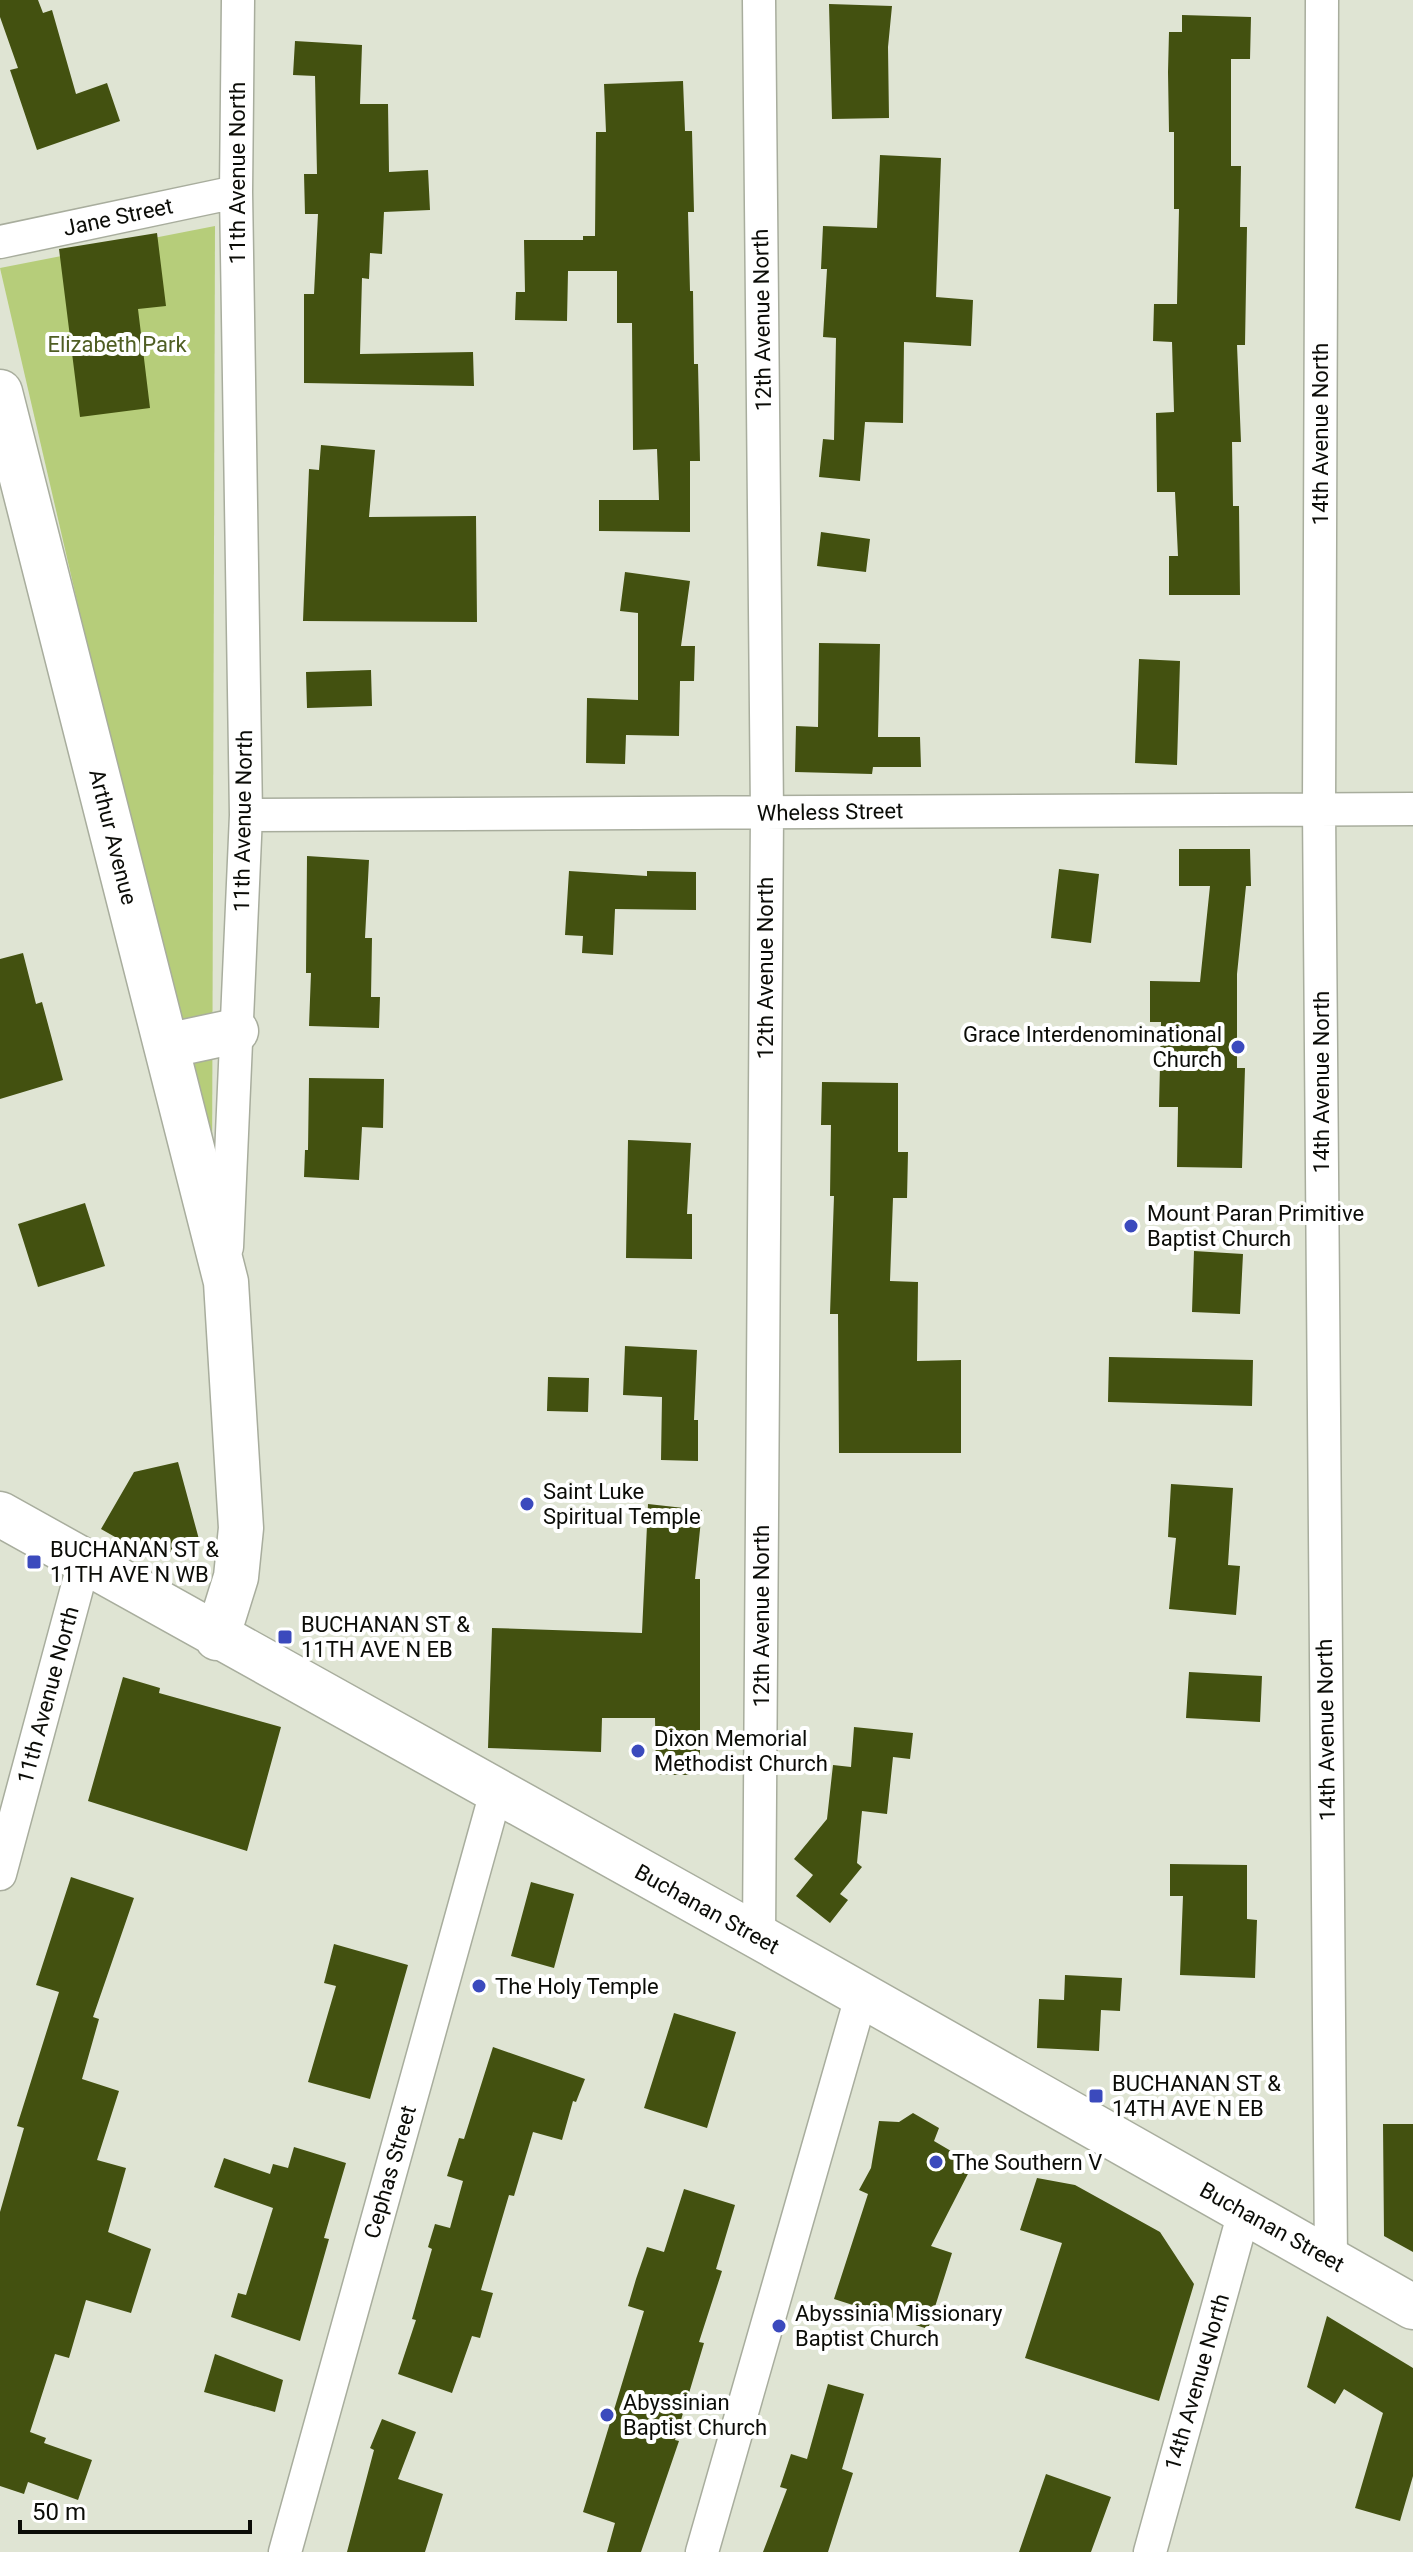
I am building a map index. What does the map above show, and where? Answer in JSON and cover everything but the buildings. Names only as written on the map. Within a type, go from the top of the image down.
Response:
[{"type":"street","name":"11th Avenue North","points":[[217,1638],[236,1577],[241,1528],[226,1282],[246,815],[236,192],[238,0]]},
{"type":"street","name":"12th Avenue North","points":[[759,0],[767,813],[759,1937]]},
{"type":"street","name":"14th Avenue North","points":[[1322,0],[1319,808],[1331,2261]]},
{"type":"street","name":"Jane Street","points":[[0,242],[236,192]]},
{"type":"street","name":"Arthur Avenue","points":[[0,392],[226,1282]]},
{"type":"street","name":"Wheless Street","points":[[246,815],[1413,809]]},
{"type":"street","points":[[166,1046],[236,1031]]},
{"type":"street","name":"Buchanan Street","points":[[0,1514],[217,1638],[759,1937],[1413,2307]]},
{"type":"street","name":"11th Avenue North","points":[[0,1874],[84,1562]]},
{"type":"street","name":"Cephas Street","points":[[285,2552],[496,1792]]},
{"type":"street","points":[[702,2552],[861,1997]]},
{"type":"street","name":"14th Avenue North","points":[[1150,2552],[1244,2212]]},
{"type":"green space","name":"Elizabeth Park","points":[[215,226],[212,1185],[0,268]]},
{"type":"place","name":"Grace Interdenominational Church","points":[[1238,1047]]},
{"type":"place","name":"Mount Paran Primitive Baptist Church","points":[[1131,1226]]},
{"type":"place","name":"Saint Luke Spiritual Temple","points":[[527,1504]]},
{"type":"place","name":"BUCHANAN ST & 11TH AVE N WB","points":[[34,1562]]},
{"type":"place","name":"BUCHANAN ST & 11TH AVE N EB","points":[[285,1637]]},
{"type":"place","name":"Dixon Memorial Methodist Church","points":[[638,1751]]},
{"type":"place","name":"The Holy Temple","points":[[479,1986]]},
{"type":"place","name":"BUCHANAN ST & 14TH AVE N EB","points":[[1096,2096]]},
{"type":"place","name":"The Southern V","points":[[936,2162]]},
{"type":"place","name":"Abyssinia Missionary Baptist Church","points":[[779,2326]]},
{"type":"place","name":"Abyssinian Baptist Church","points":[[607,2415]]}]
